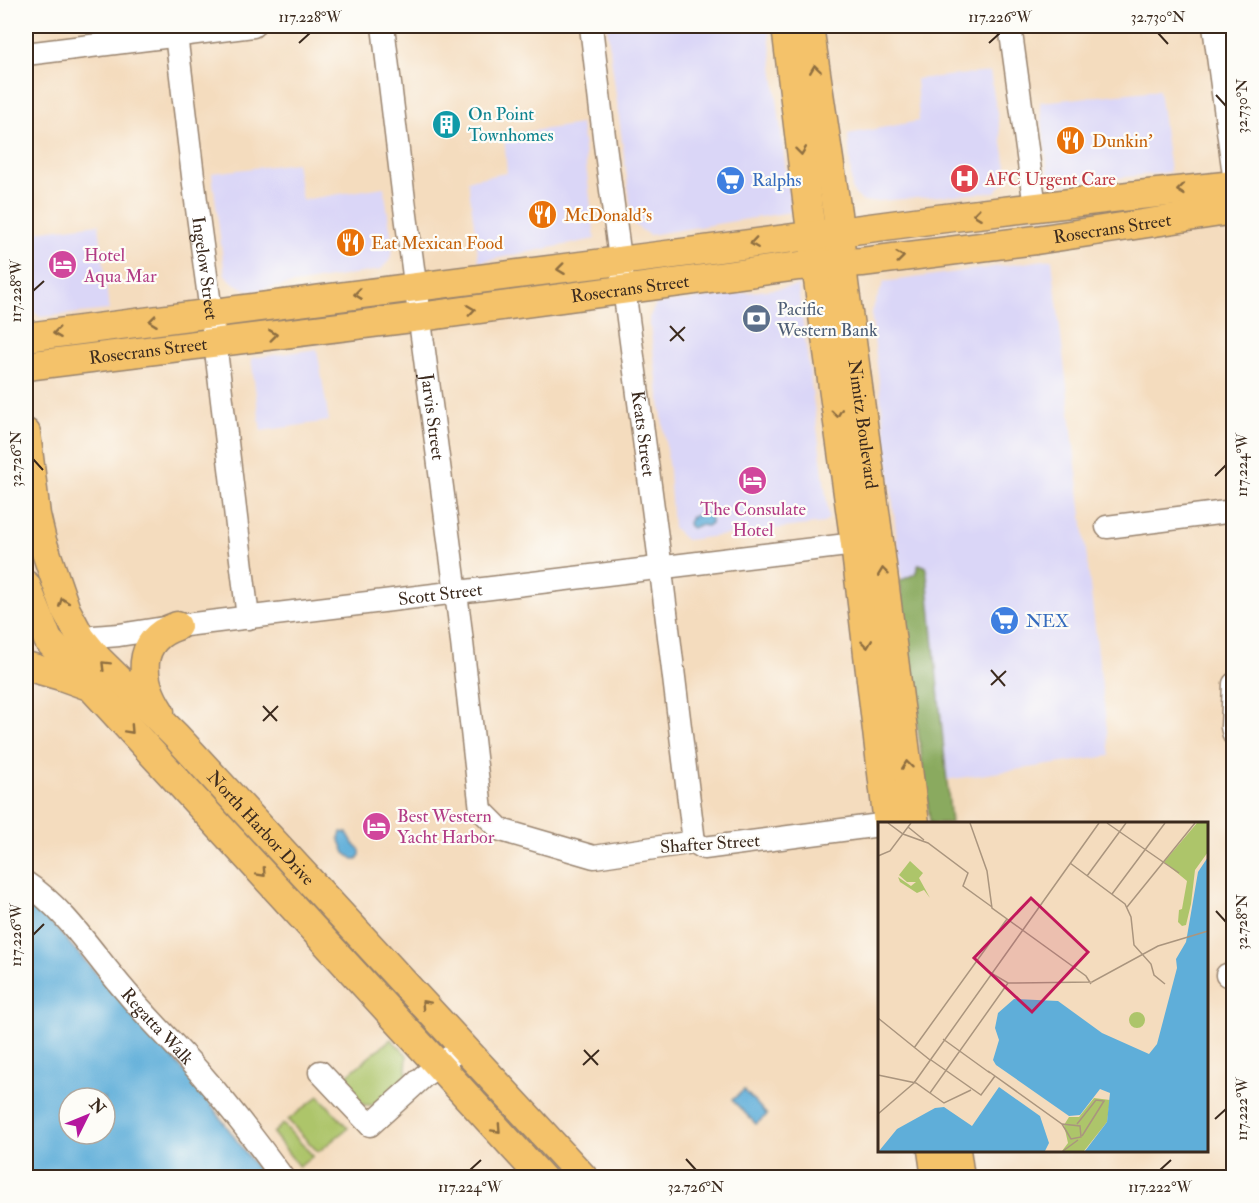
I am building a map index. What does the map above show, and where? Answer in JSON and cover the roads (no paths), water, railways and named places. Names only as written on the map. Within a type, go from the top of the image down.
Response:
[{"type":"main road","name":"Nimitz Boulevard","points":[[786,26],[826,234]]},
{"type":"main road","name":"Nimitz Boulevard","points":[[809,26],[855,544],[901,822]]},
{"type":"main road","name":"Rosecrans Street","points":[[26,337],[1035,207],[1233,185]]},
{"type":"main road","name":"Rosecrans Street","points":[[26,366],[829,264],[862,262],[1036,240],[1233,210]]},
{"type":"main road","name":"Nimitz Boulevard","points":[[829,264],[901,822]]},
{"type":"main road","name":"North Harbor Drive","points":[[26,433],[40,534],[66,610],[81,638],[98,659],[176,736],[584,1178]]},
{"type":"main road","name":"North Harbor Drive","points":[[26,585],[37,641],[90,687],[542,1178]]},
{"type":"main road","points":[[176,736],[152,696],[144,666],[146,654],[152,643],[177,626]]},
{"type":"main road","name":"Scott Street","points":[[37,641],[81,638]]},
{"type":"main road","points":[[26,666],[90,687]]},
{"type":"main road","points":[[932,1152],[936,1178]]},
{"type":"main road","points":[[956,1152],[960,1178]]},
{"type":"street","points":[[26,54],[175,30],[253,26]]},
{"type":"street","name":"Jarvis Street","points":[[383,26],[481,810]]},
{"type":"street","name":"Keats Street","points":[[591,26],[694,842]]},
{"type":"street","points":[[1010,26],[1035,207]]},
{"type":"street","points":[[1214,26],[1233,175]]},
{"type":"street","name":"Ingelow Street","points":[[175,30],[248,618]]},
{"type":"street","points":[[1107,526],[1233,511]]},
{"type":"street","name":"Scott Street","points":[[81,638],[855,544]]},
{"type":"street","points":[[1233,684],[1233,735]]},
{"type":"street","name":"Shafter Street","points":[[481,810],[501,830],[594,857],[694,842],[704,848],[878,825]]},
{"type":"street","name":"Regatta Walk","points":[[26,883],[59,912],[129,996],[200,1073],[283,1178]]},
{"type":"street","points":[[320,1072],[370,1125],[424,1076],[464,1047]]},
{"type":"water","points":[[702,513],[709,515],[711,523],[707,526],[699,525],[692,528],[689,526],[691,517]]},
{"type":"water","points":[[341,832],[347,833],[359,849],[360,855],[357,859],[345,853],[339,838]]},
{"type":"water","points":[[26,902],[54,926],[199,1088],[263,1177],[26,1177]]},
{"type":"water","points":[[744,1090],[767,1115],[756,1124],[732,1100]]},
{"type":"place","name":"On Point Townhomes","points":[[447,124]]},
{"type":"place","name":"Dunkin'","points":[[1071,141]]},
{"type":"place","name":"AFC Urgent Care","points":[[964,179]]},
{"type":"place","name":"Ralphs","points":[[731,180]]},
{"type":"place","name":"McDonald's","points":[[543,215]]},
{"type":"place","name":"Eat Mexican Food","points":[[350,243]]},
{"type":"place","name":"Hotel Aqua Mar","points":[[63,265]]},
{"type":"place","name":"Pacific Western Bank","points":[[756,319]]},
{"type":"place","name":"The Consulate Hotel","points":[[753,480]]},
{"type":"place","name":"NEX","points":[[1005,621]]},
{"type":"place","name":"Best Western Yacht Harbor","points":[[376,826]]}]
